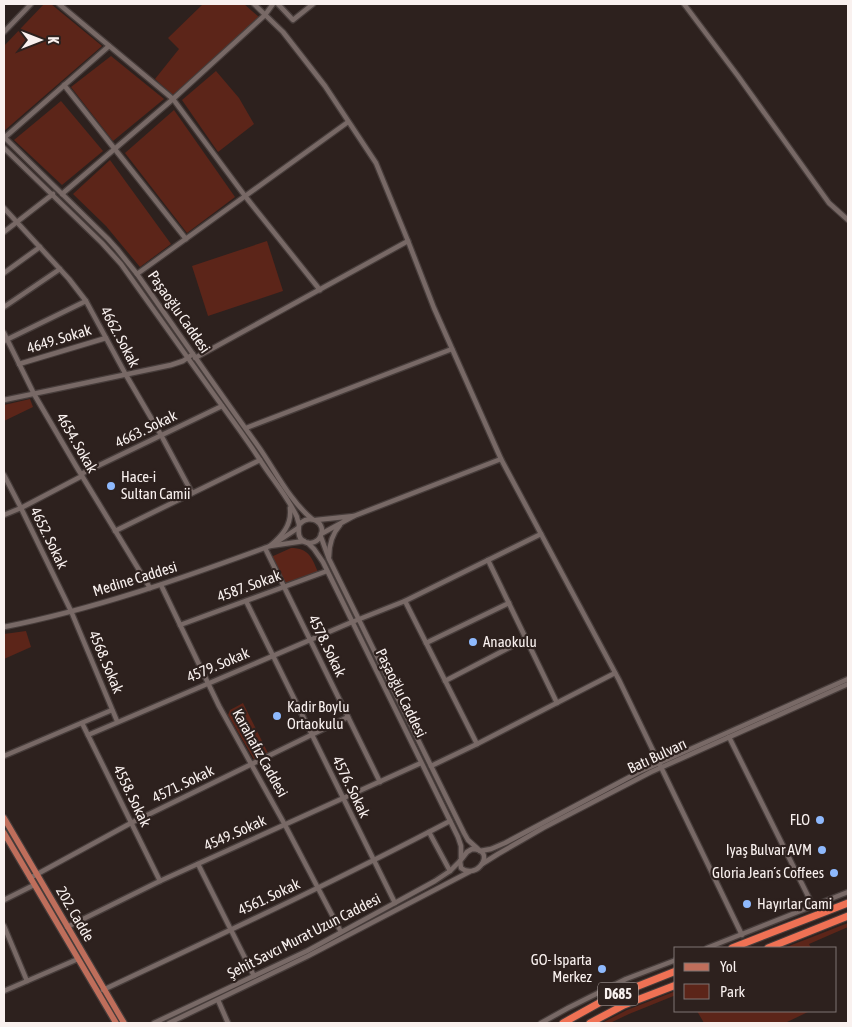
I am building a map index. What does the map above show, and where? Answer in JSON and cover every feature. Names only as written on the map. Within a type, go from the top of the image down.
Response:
[{"type":"highway","points":[[735,947],[848,903]]},
{"type":"highway","points":[[770,947],[848,916]]},
{"type":"highway","name":"D685","points":[[563,1023],[608,998],[674,972]]},
{"type":"highway","name":"D685","points":[[590,1023],[624,1005],[674,986]]},
{"type":"main road","name":"202. Cadde","points":[[4,818],[124,1023]]},
{"type":"main road","name":"202. Cadde","points":[[4,834],[116,1023]]},
{"type":"street","points":[[4,32],[32,4]]},
{"type":"street","points":[[59,4],[173,99],[320,290]]},
{"type":"street","points":[[254,4],[283,32],[319,78],[376,164],[434,308],[501,459],[615,673],[742,935]]},
{"type":"street","points":[[4,232],[52,194],[60,192],[173,99],[265,15],[273,4]]},
{"type":"street","points":[[278,4],[293,20],[313,4]]},
{"type":"street","points":[[684,4],[829,203],[848,220]]},
{"type":"street","points":[[4,138],[110,46]]},
{"type":"street","points":[[64,85],[186,239]]},
{"type":"street","points":[[137,274],[348,122]]},
{"type":"street","name":"Paşaoğlu Caddesi","points":[[4,138],[117,249],[137,274],[246,428],[294,501],[313,520]]},
{"type":"street","name":"Paşaoğlu Caddesi","points":[[4,148],[112,254],[260,460],[295,514],[299,527]]},
{"type":"street","name":"4662. Sokak","points":[[4,208],[60,269],[86,301],[192,494]]},
{"type":"street","points":[[4,400],[171,365],[194,356],[320,290],[408,241]]},
{"type":"street","points":[[4,274],[40,247]]},
{"type":"street","points":[[4,307],[60,269]]},
{"type":"street","points":[[6,340],[86,301]]},
{"type":"street","name":"4654. Sokak","points":[[4,333],[34,394],[150,588]]},
{"type":"street","name":"4649. Sokak","points":[[19,364],[106,338]]},
{"type":"street","points":[[246,428],[452,349]]},
{"type":"street","name":"4663. Sokak","points":[[4,514],[21,508],[81,475],[222,406]]},
{"type":"street","points":[[354,516],[305,520],[299,527],[298,533],[306,542],[313,543],[354,516],[501,459]]},
{"type":"street","points":[[115,531],[260,460]]},
{"type":"street","name":"4652. Sokak","points":[[4,475],[71,611]]},
{"type":"street","points":[[268,547],[281,536],[289,522],[289,504]]},
{"type":"street","points":[[313,520],[320,524],[322,528],[321,536]]},
{"type":"street","points":[[329,559],[331,540],[343,522]]},
{"type":"street","name":"Medine Caddesi","points":[[4,627],[34,621],[160,585],[268,547],[288,536],[299,527]]},
{"type":"street","name":"4579. Sokak","points":[[88,734],[404,601],[541,534]]},
{"type":"street","name":"Paşaoğlu Caddesi","points":[[321,536],[329,559],[466,836],[479,850]]},
{"type":"street","name":"Paşaoğlu Caddesi","points":[[306,542],[318,554],[327,571],[450,821],[461,846],[461,860]]},
{"type":"street","name":"Medine Caddesi","points":[[268,547],[306,542]]},
{"type":"street","name":"4578. Sokak","points":[[268,547],[310,640],[380,782]]},
{"type":"street","points":[[488,560],[557,703]]},
{"type":"street","name":"4587. Sokak","points":[[180,625],[327,571]]},
{"type":"street","name":"Karahafız Caddesi","points":[[160,585],[218,706],[285,825],[341,932]]},
{"type":"street","name":"4576. Sokak","points":[[246,601],[394,903]]},
{"type":"street","points":[[404,601],[477,744]]},
{"type":"street","points":[[426,644],[509,603]]},
{"type":"street","name":"4568. Sokak","points":[[71,611],[117,722]]},
{"type":"street","points":[[445,681],[526,639]]},
{"type":"street","points":[[431,766],[615,673]]},
{"type":"street","name":"Batı Bulvarı","points":[[479,850],[491,849],[505,843],[611,786],[848,679]]},
{"type":"street","name":"Batı Bulvarı","points":[[482,864],[543,828],[659,765],[729,737],[848,684]]},
{"type":"street","points":[[4,756],[112,710]]},
{"type":"street","name":"4571. Sokak","points":[[30,878],[131,823],[348,717]]},
{"type":"street","name":"4558. Sokak","points":[[82,723],[160,881]]},
{"type":"street","points":[[729,737],[813,906]]},
{"type":"street","name":"4549. Sokak","points":[[61,930],[160,881],[421,763]]},
{"type":"street","name":"4561. Sokak","points":[[98,992],[374,861],[450,821]]},
{"type":"street","points":[[429,832],[450,871]]},
{"type":"street","points":[[470,850],[479,850],[484,855],[482,864],[469,872],[463,870],[461,868],[461,860],[470,850]]},
{"type":"street","name":"Şehit Savcı Murat Uzun Caddesi","points":[[154,1023],[341,932],[435,881],[450,871],[461,860]]},
{"type":"street","points":[[198,864],[254,976]]},
{"type":"street","name":"Şehit Savcı Murat Uzun Caddesi","points":[[169,1023],[308,956],[469,872]]},
{"type":"street","points":[[4,900],[34,885]]},
{"type":"street","points":[[710,947],[848,892]]},
{"type":"street","points":[[4,926],[27,981]]},
{"type":"street","points":[[4,991],[78,958]]},
{"type":"street","points":[[541,1023],[626,979],[674,961]]},
{"type":"street","points":[[218,1000],[228,1023]]},
{"type":"green space","points":[[44,4],[51,4],[102,46],[4,131],[4,46]]},
{"type":"green space","points":[[203,4],[244,4],[259,17],[173,95],[155,79],[179,49],[168,38]]},
{"type":"green space","points":[[111,56],[164,99],[113,141],[71,87]]},
{"type":"green space","points":[[216,71],[239,98],[254,124],[218,152],[182,100]]},
{"type":"green space","points":[[61,101],[103,151],[62,185],[14,140]]},
{"type":"green space","points":[[174,110],[235,197],[187,233],[125,153]]},
{"type":"green space","points":[[110,160],[171,244],[140,267],[106,226],[73,194]]},
{"type":"green space","points":[[267,241],[283,291],[208,316],[192,266]]},
{"type":"green space","points":[[30,399],[33,407],[4,421],[4,405]]},
{"type":"green space","points":[[291,548],[297,548],[306,552],[312,558],[318,572],[285,585],[271,557]]},
{"type":"green space","points":[[26,631],[31,647],[4,659],[4,634]]},
{"type":"green space","points":[[243,703],[269,755],[256,763],[228,715],[230,710]]},
{"type":"green space","points":[[848,923],[848,927],[809,944],[810,947],[787,947]]},
{"type":"green space","points":[[674,992],[674,996],[610,1023],[602,1023],[627,1010]]},
{"type":"green space","points":[[698,1012],[808,1012],[785,1023],[704,1023]]},
{"type":"place","name":"Hace-i Sultan Camii","points":[[111,486]]},
{"type":"place","name":"Anaokulu","points":[[473,642]]},
{"type":"place","name":"Kadir Boylu Ortaokulu","points":[[277,716]]},
{"type":"place","name":"FLO","points":[[820,820]]},
{"type":"place","name":"Iyaş Bulvar AVM","points":[[822,850]]},
{"type":"place","name":"Gloria Jean´s Coffees","points":[[834,873]]},
{"type":"place","name":"Hayırlar Cami","points":[[747,904]]},
{"type":"place","name":"GO- Isparta Merkez","points":[[602,969]]}]
